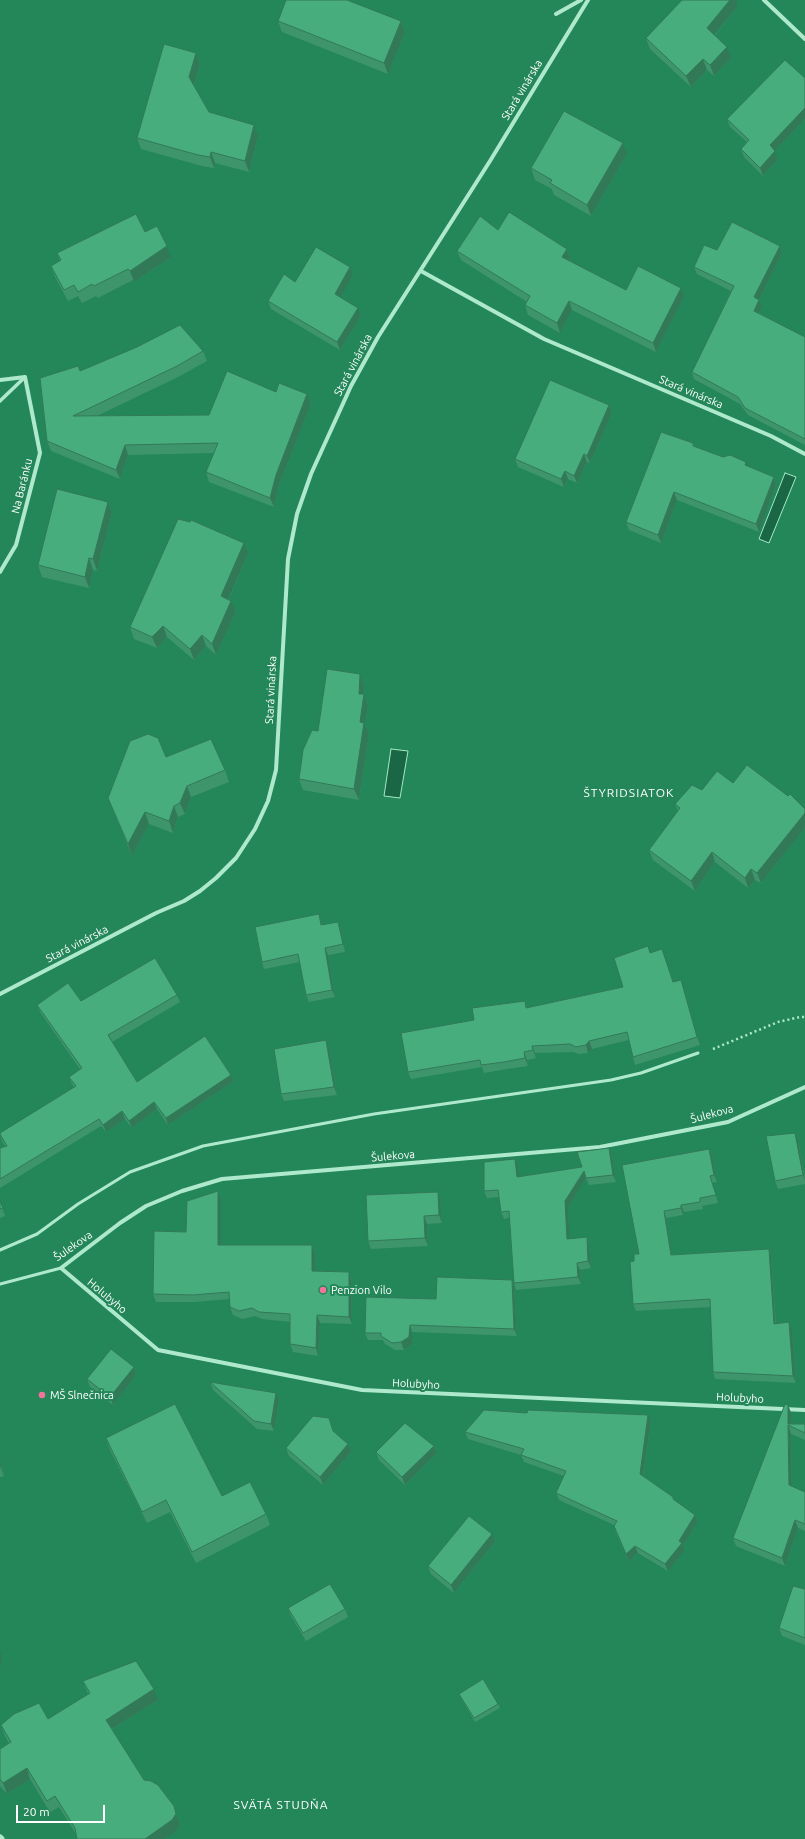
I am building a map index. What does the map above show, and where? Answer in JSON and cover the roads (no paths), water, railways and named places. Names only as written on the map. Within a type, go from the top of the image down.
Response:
[{"type":"street","points":[[556,14],[581,0]]},
{"type":"street","name":"Stará vinárska","points":[[0,994],[156,913],[184,901],[200,891],[216,878],[236,858],[255,829],[268,801],[276,770],[286,583],[291,538],[316,460],[351,386],[378,336],[421,270],[588,0]]},
{"type":"street","points":[[764,0],[805,39]]},
{"type":"street","name":"Stará vinárska","points":[[421,270],[544,340],[771,436],[805,454]]},
{"type":"street","points":[[0,380],[24,377]]},
{"type":"street","points":[[0,401],[24,377]]},
{"type":"street","name":"Na Baránku","points":[[0,572],[16,545],[40,453],[24,377]]},
{"type":"street","name":"Šulekova","points":[[60,1268],[120,1223],[146,1206],[182,1191],[222,1179],[600,1147],[728,1122],[805,1087]]},
{"type":"street","name":"Holubyho","points":[[60,1268],[158,1350],[362,1390],[805,1410]]},
{"type":"lane","points":[[0,1250],[37,1234],[78,1204],[130,1172],[203,1146],[374,1114],[611,1080],[641,1073],[698,1052]]},
{"type":"lane","name":"Šulekova","points":[[0,1284],[60,1268]]},
{"type":"place","name":"Penzion Vilo","points":[[323,1290]]},
{"type":"place","name":"MŠ Slnečnica","points":[[42,1395]]},
{"type":"district","name":"ŠTYRIDSIATOK","points":[[629,793]]},
{"type":"district","name":"SVÄTÁ STUDŇA","points":[[281,1805]]}]
